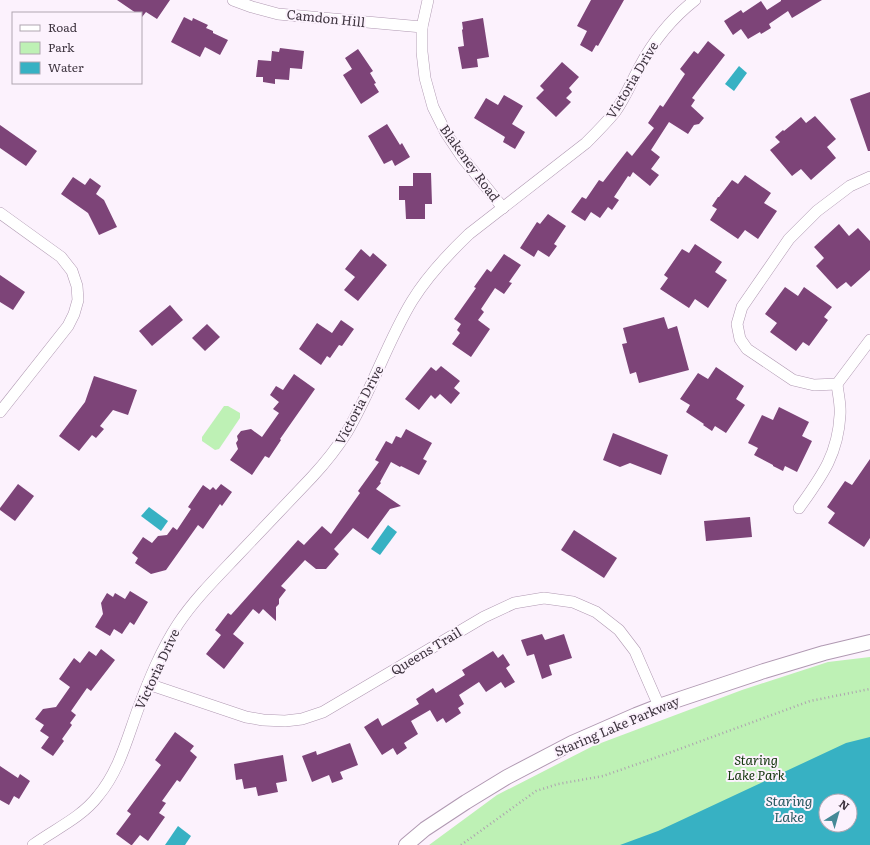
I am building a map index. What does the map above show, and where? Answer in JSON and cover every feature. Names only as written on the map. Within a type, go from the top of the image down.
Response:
[{"type":"street","name":"Camdon Hill","points":[[233,0],[278,14],[422,27]]},
{"type":"street","name":"Blakeney Road","points":[[428,0],[422,27],[422,52],[425,78],[433,107],[446,133],[462,157],[503,208]]},
{"type":"street","name":"Victoria Drive","points":[[33,845],[84,811],[105,788],[122,757],[148,684],[174,631],[195,600],[330,457],[347,432],[359,410],[398,326],[412,301],[434,270],[469,234],[586,143],[600,129],[616,111],[641,64],[657,38],[683,9],[695,0]]},
{"type":"street","points":[[837,384],[814,385],[793,380],[747,349],[740,338],[737,324],[742,307],[789,239],[817,211],[850,186],[870,177]]},
{"type":"street","points":[[0,213],[61,257],[72,271],[77,286],[78,300],[74,314],[68,326],[0,412]]},
{"type":"street","points":[[799,508],[820,478],[832,457],[838,435],[840,414],[837,384],[870,340]]},
{"type":"street","name":"Queens Trail","points":[[148,684],[239,714],[263,720],[285,721],[302,719],[323,712],[484,617],[514,603],[544,598],[573,602],[596,612],[619,630],[635,651],[659,706]]},
{"type":"street","name":"Staring Lake Parkway","points":[[406,845],[426,829],[460,806],[507,777],[572,743],[636,715],[764,671],[824,653],[870,642]]},
{"type":"path","points":[[461,845],[536,791],[558,784],[603,776],[810,701],[870,689]]},
{"type":"green space","points":[[224,406],[228,406],[240,413],[240,418],[219,449],[215,450],[202,441],[202,437]]},
{"type":"green space","name":"Staring Lake Park","points":[[870,657],[870,845],[429,845],[497,795],[593,746],[742,690],[828,662]]},
{"type":"water","points":[[739,66],[747,73],[734,91],[725,84]]},
{"type":"water","points":[[149,507],[168,521],[161,531],[141,516]]},
{"type":"water","points":[[388,525],[397,532],[380,555],[371,549]]},
{"type":"water","name":"Staring Lake","points":[[870,737],[870,845],[620,845],[658,831],[846,743]]},
{"type":"water","points":[[178,826],[191,836],[185,845],[165,845]]},
{"type":"building","points":[[117,0],[170,0],[157,19],[146,12],[142,17],[142,12],[135,12]]},
{"type":"building","points":[[591,0],[624,0],[598,46],[596,45],[592,52],[580,45],[587,31],[577,26]]},
{"type":"building","points":[[781,0],[822,0],[792,18],[788,11],[769,24],[771,28],[748,39],[741,29],[733,35],[724,21],[741,10],[743,13],[761,1],[767,10]]},
{"type":"building","points":[[184,17],[192,21],[193,18],[208,25],[206,28],[228,40],[220,55],[205,47],[200,57],[171,42]]},
{"type":"building","points":[[483,18],[489,57],[477,59],[478,67],[462,69],[458,47],[464,46],[462,22]]},
{"type":"building","points":[[708,41],[725,55],[692,98],[695,100],[691,106],[704,118],[699,124],[694,125],[688,134],[669,122],[651,150],[660,157],[651,169],[659,175],[650,186],[633,172],[630,177],[628,176],[614,197],[619,200],[612,210],[608,207],[600,218],[591,212],[585,221],[571,212],[582,197],[586,199],[599,180],[603,182],[627,151],[632,156],[654,128],[648,123],[660,105],[663,107],[685,74],[680,69],[694,51],[698,54]]},
{"type":"building","points":[[280,48],[304,51],[302,69],[290,68],[289,80],[275,79],[275,84],[263,82],[263,77],[256,77],[258,60],[271,61],[272,51],[279,52]]},
{"type":"building","points":[[358,49],[373,71],[370,73],[379,92],[361,104],[343,75],[352,69],[345,58]]},
{"type":"building","points":[[562,62],[579,77],[569,88],[572,92],[566,98],[571,102],[556,117],[536,98],[544,90],[540,86]]},
{"type":"building","points":[[870,92],[870,151],[868,151],[850,99]]},
{"type":"building","points":[[504,95],[523,106],[512,124],[525,132],[515,149],[503,142],[505,137],[474,118],[486,98],[498,105]]},
{"type":"building","points":[[815,116],[836,139],[827,147],[836,158],[811,180],[801,169],[792,176],[770,150],[780,142],[775,137],[783,130],[784,131],[801,117],[806,123]]},
{"type":"building","points":[[387,124],[400,145],[402,143],[410,157],[395,166],[392,160],[384,164],[368,136]]},
{"type":"building","points":[[0,125],[37,151],[26,166],[0,148]]},
{"type":"building","points":[[413,173],[431,173],[432,204],[425,204],[425,219],[406,219],[405,200],[399,200],[399,186],[413,186]]},
{"type":"building","points":[[745,175],[771,193],[764,203],[777,211],[758,239],[745,230],[738,239],[710,220],[717,209],[712,206],[718,197],[732,180],[738,184]]},
{"type":"building","points":[[73,177],[85,185],[90,178],[101,186],[96,194],[104,200],[117,227],[99,235],[88,213],[61,194]]},
{"type":"building","points":[[548,214],[566,226],[554,244],[557,246],[549,257],[538,250],[534,257],[520,248],[537,222],[540,224]]},
{"type":"building","points":[[839,224],[849,236],[858,228],[870,241],[870,270],[851,287],[846,282],[837,289],[816,266],[824,258],[814,247]]},
{"type":"building","points":[[695,244],[722,262],[715,272],[727,280],[708,308],[695,299],[689,308],[660,289],[668,278],[664,275],[682,249],[689,253]]},
{"type":"building","points":[[361,249],[370,257],[373,253],[387,265],[358,301],[344,290],[355,277],[345,269]]},
{"type":"building","points":[[504,254],[521,265],[509,282],[512,283],[504,294],[495,288],[481,309],[484,312],[478,320],[490,329],[471,357],[452,344],[460,333],[457,330],[461,324],[454,319],[476,288],[474,287],[487,269],[491,272]]},
{"type":"building","points":[[0,275],[25,292],[13,310],[0,302]]},
{"type":"building","points":[[785,287],[798,296],[804,287],[832,307],[824,317],[828,320],[809,346],[803,342],[796,351],[770,332],[777,323],[765,314]]},
{"type":"building","points":[[170,305],[183,320],[152,346],[139,331]]},
{"type":"building","points":[[664,317],[668,329],[677,326],[689,370],[639,383],[636,372],[630,374],[622,344],[627,343],[623,328]]},
{"type":"building","points":[[341,320],[354,329],[342,346],[339,345],[330,358],[327,356],[321,365],[299,349],[317,323],[332,333]]},
{"type":"building","points":[[207,324],[220,337],[205,351],[192,338]]},
{"type":"building","points":[[441,366],[460,381],[454,388],[460,393],[451,404],[440,394],[435,399],[431,395],[419,410],[405,399],[431,367],[436,371]]},
{"type":"building","points":[[716,367],[744,386],[736,399],[745,405],[726,433],[715,426],[712,431],[703,425],[704,424],[686,412],[690,405],[680,399],[698,373],[708,379]]},
{"type":"building","points":[[294,374],[315,389],[280,439],[281,440],[269,458],[265,456],[252,475],[230,460],[238,449],[236,443],[238,440],[237,436],[241,431],[251,429],[262,437],[279,413],[273,409],[279,402],[270,395],[276,386],[283,390]]},
{"type":"building","points":[[94,376],[137,390],[128,415],[113,410],[100,426],[104,429],[96,438],[92,435],[79,451],[59,436],[85,402]]},
{"type":"building","points":[[779,407],[809,422],[802,436],[812,441],[797,472],[785,466],[783,471],[754,455],[758,448],[748,443],[762,415],[773,420]]},
{"type":"building","points":[[406,429],[432,443],[423,459],[427,461],[419,475],[391,462],[380,482],[381,483],[376,489],[401,506],[390,509],[368,539],[353,528],[334,549],[339,554],[326,569],[316,569],[305,560],[281,586],[286,590],[279,599],[279,604],[276,607],[276,621],[263,609],[259,614],[253,609],[233,634],[244,643],[224,669],[206,654],[221,635],[215,630],[228,613],[231,615],[298,540],[304,545],[322,526],[331,534],[360,493],[358,491],[379,462],[375,460],[386,441],[392,444],[396,436],[401,438]]},
{"type":"building","points":[[613,433],[668,455],[661,475],[630,463],[620,467],[603,460]]},
{"type":"building","points":[[870,459],[870,538],[864,547],[828,523],[835,513],[827,507],[845,481],[852,485]]},
{"type":"building","points":[[18,484],[34,496],[15,521],[0,510],[0,508]]},
{"type":"building","points":[[221,484],[232,492],[222,506],[220,504],[203,529],[198,525],[166,570],[151,574],[135,563],[138,558],[132,553],[143,537],[152,543],[158,536],[167,535],[173,527],[177,530],[191,509],[188,507],[203,485],[210,490],[213,487],[216,490]]},
{"type":"building","points":[[750,517],[752,537],[706,541],[704,521]]},
{"type":"building","points":[[574,530],[617,558],[604,578],[561,550]]},
{"type":"building","points":[[130,591],[148,602],[134,625],[130,622],[122,634],[114,629],[110,636],[95,627],[103,614],[101,603],[107,593],[113,597],[115,593],[125,599]]},
{"type":"building","points":[[542,634],[545,640],[564,634],[572,658],[549,665],[552,675],[542,679],[534,654],[527,656],[521,640]]},
{"type":"building","points":[[101,649],[115,660],[91,691],[87,688],[71,711],[76,715],[70,723],[72,725],[62,739],[64,741],[53,756],[41,748],[49,737],[40,731],[44,725],[35,719],[43,709],[56,707],[70,687],[59,679],[74,658],[80,663],[89,651],[96,656]]},
{"type":"building","points":[[493,651],[498,658],[503,654],[510,665],[506,668],[515,682],[505,688],[501,682],[486,692],[479,682],[459,695],[464,704],[458,708],[461,713],[446,723],[443,718],[437,722],[430,710],[411,721],[418,734],[404,743],[407,748],[397,755],[393,748],[382,755],[364,727],[378,718],[382,726],[419,704],[416,699],[433,688],[436,693],[465,675],[462,670]]},
{"type":"building","points":[[175,732],[194,746],[190,751],[197,757],[180,782],[177,780],[162,801],[166,803],[159,813],[165,817],[148,841],[140,835],[131,845],[116,834],[131,814],[127,811],[161,765],[155,760]]},
{"type":"building","points":[[350,743],[358,765],[340,772],[343,779],[332,783],[329,775],[312,782],[302,756],[316,751],[317,755]]},
{"type":"building","points":[[283,755],[287,781],[276,783],[278,792],[258,796],[256,787],[244,789],[242,779],[236,780],[234,764]]},
{"type":"building","points":[[0,766],[18,778],[20,774],[30,781],[19,799],[14,796],[9,805],[0,800]]}]
